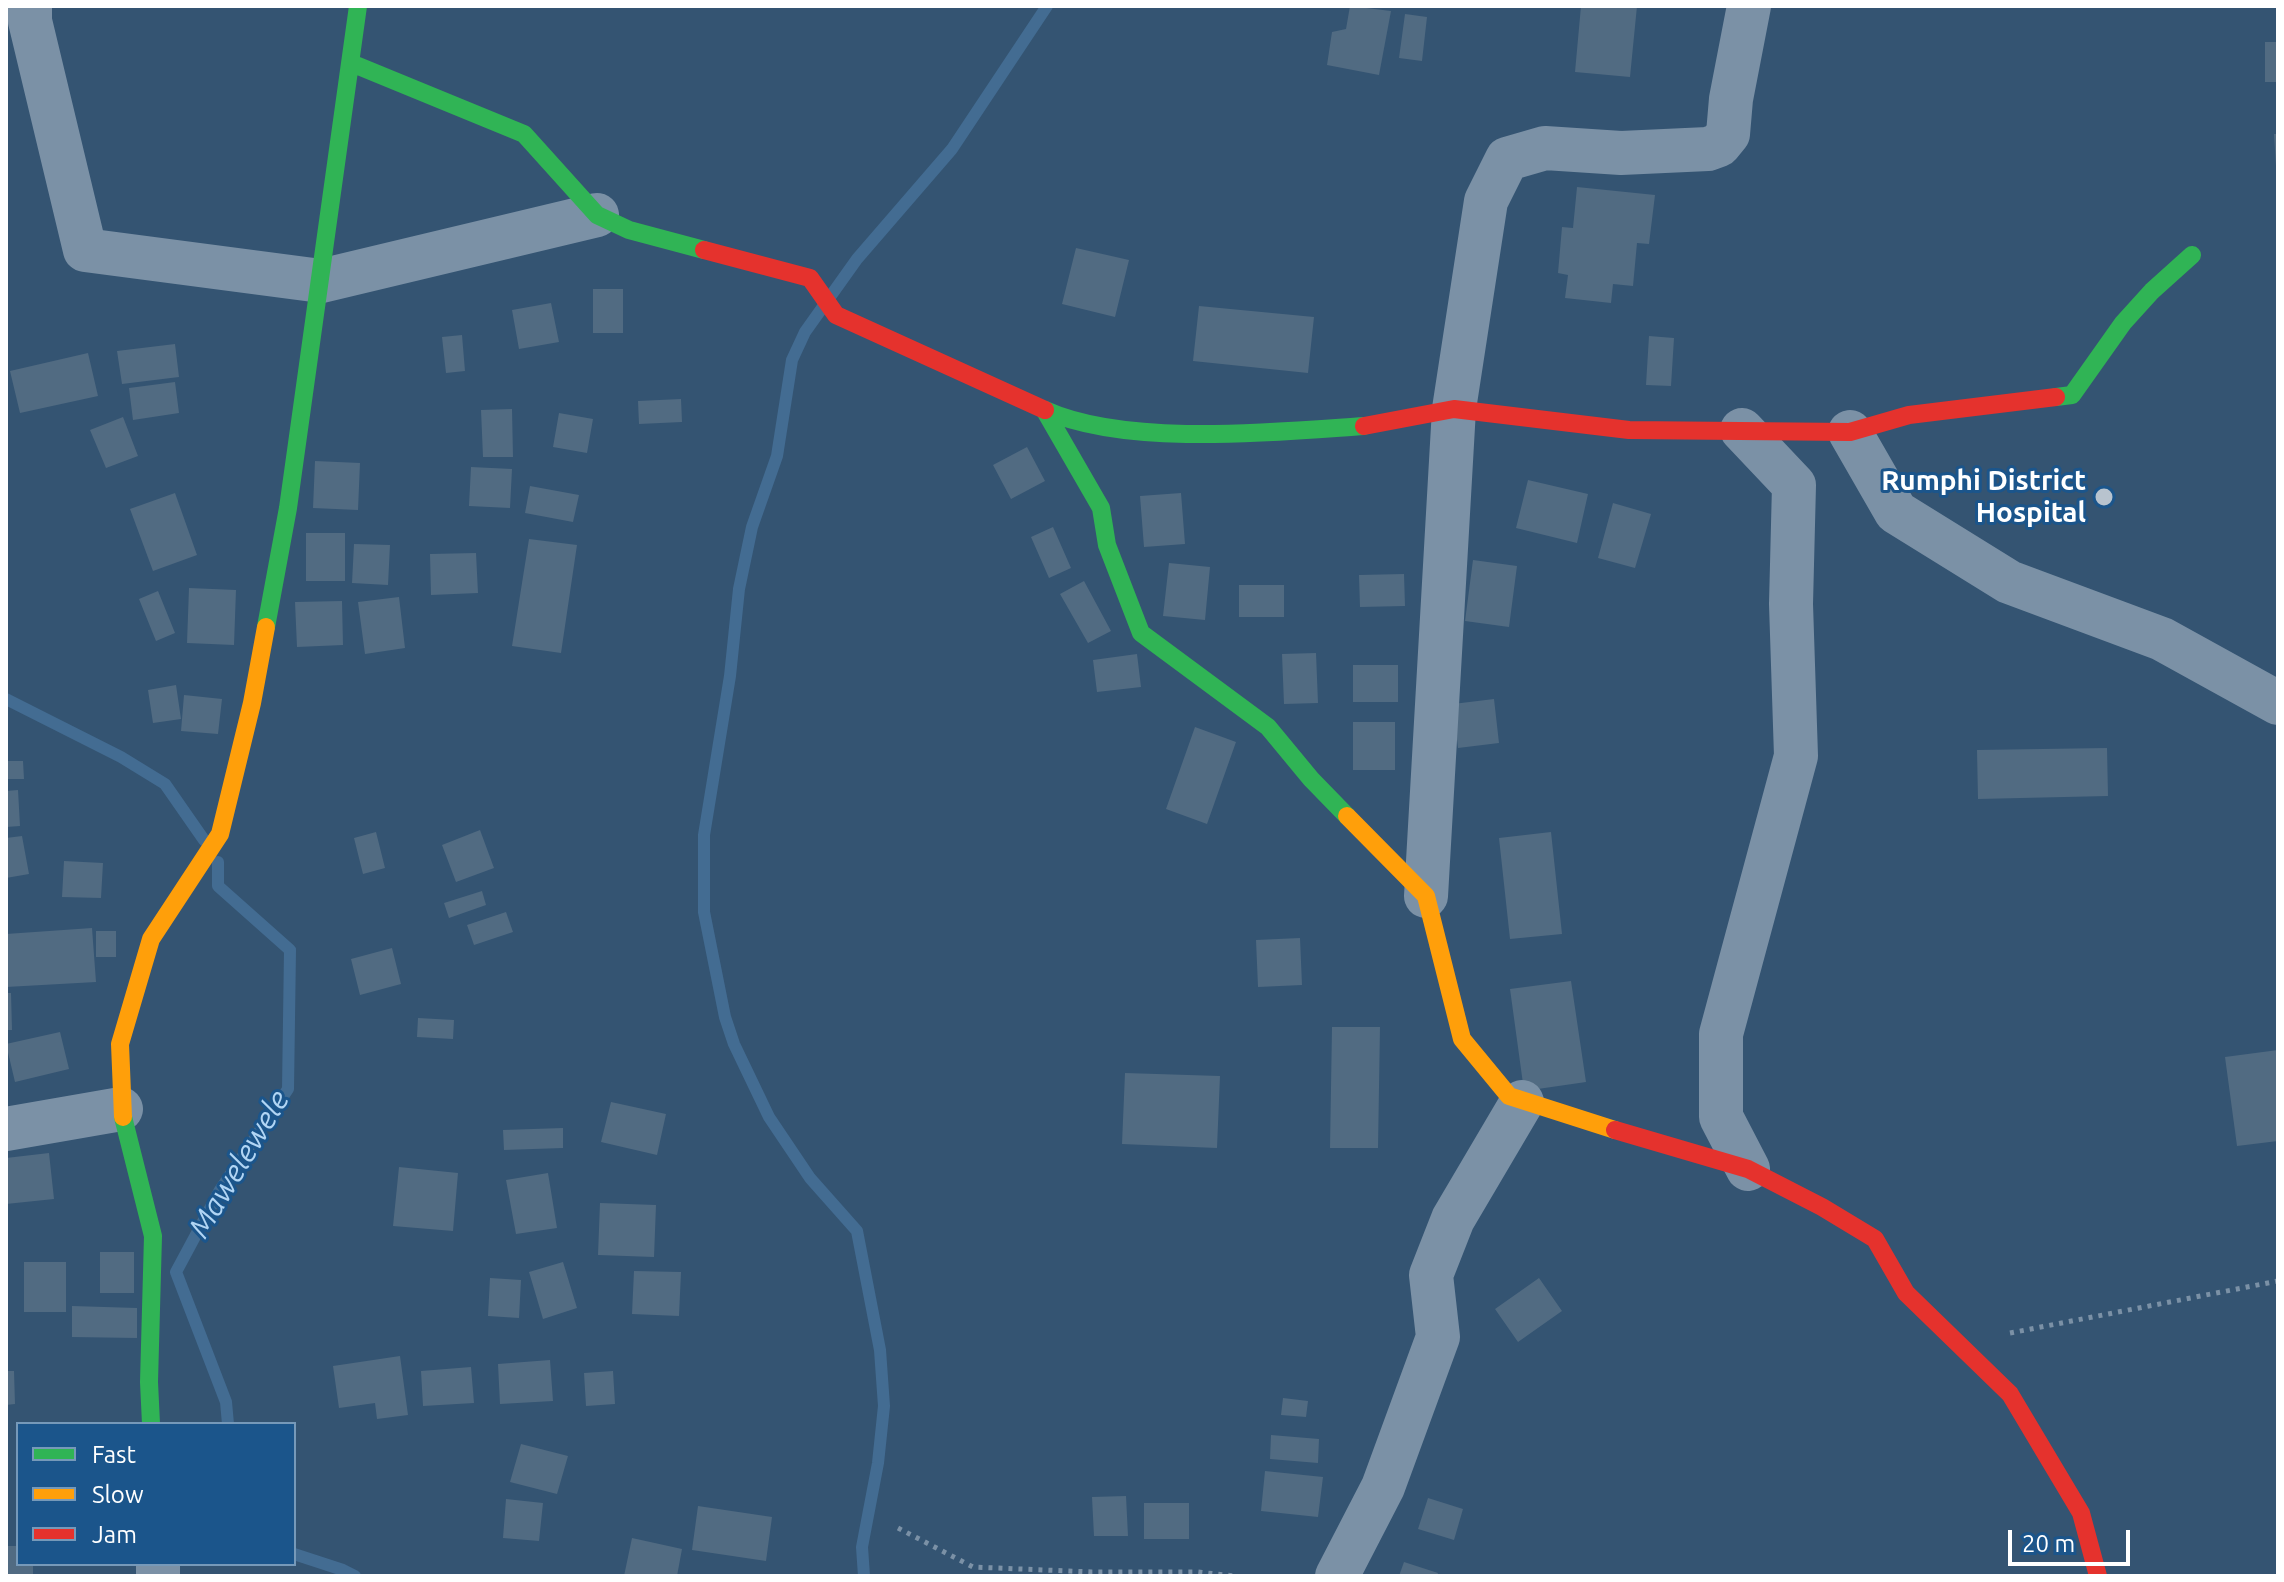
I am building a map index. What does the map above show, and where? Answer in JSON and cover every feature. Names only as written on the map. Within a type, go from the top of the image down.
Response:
[{"type":"street","points":[[30,6],[30,21],[85,250],[321,281],[597,215]]},
{"type":"street","points":[[151,1422],[153,1236],[121,1109],[120,1044],[151,939],[220,834],[252,703],[288,508],[358,6]]},
{"type":"street","points":[[1749,6],[1731,99],[1728,134],[1719,145],[1708,149],[1621,153],[1545,148],[1507,159],[1486,201],[1454,409],[1426,896],[1462,1039],[1509,1096],[1748,1169],[1822,1207],[1875,1239],[1906,1293],[2010,1394],[2081,1513],[2098,1576]]},
{"type":"street","points":[[351,63],[524,134],[597,215],[629,230],[810,278],[836,315],[1071,422],[1126,430],[1204,433],[1364,426],[1454,409],[1629,430],[1850,432],[1909,415],[2072,395],[2123,323],[2152,291],[2192,255]]},
{"type":"street","points":[[1045,411],[1101,508],[1107,545],[1141,633],[1268,727],[1311,779],[1426,896]]},
{"type":"street","points":[[1742,430],[1794,485],[1791,604],[1796,756],[1721,1034],[1721,1117],[1748,1169]]},
{"type":"street","points":[[1850,432],[1896,512],[2009,582],[2162,639],[2278,703]]},
{"type":"street","points":[[1337,1576],[1383,1487],[1438,1337],[1431,1275],[1453,1219],[1522,1102]]},
{"type":"street","points":[[6,1129],[121,1109]]},
{"type":"path","points":[[1958,1343],[2278,1281]]},
{"type":"path","points":[[898,1528],[973,1567],[1198,1572],[1234,1576]]},
{"type":"building","points":[[1350,6],[1391,11],[1379,75],[1327,65],[1332,32],[1346,29]]},
{"type":"building","points":[[1581,6],[1637,6],[1630,77],[1575,72]]},
{"type":"building","points":[[1405,14],[1427,17],[1422,61],[1399,58]]},
{"type":"building","points":[[2265,42],[2278,42],[2278,82],[2265,82]]},
{"type":"building","points":[[2274,134],[2278,134],[2278,166],[2276,166]]},
{"type":"building","points":[[1577,187],[1655,195],[1649,244],[1637,243],[1633,286],[1613,284],[1611,303],[1565,298],[1568,275],[1558,273],[1562,227],[1573,228]]},
{"type":"building","points":[[1076,248],[1129,260],[1115,317],[1062,304]]},
{"type":"building","points":[[593,289],[623,289],[623,333],[593,333]]},
{"type":"building","points":[[551,303],[559,342],[519,349],[512,310]]},
{"type":"building","points":[[1199,306],[1314,317],[1308,373],[1193,361]]},
{"type":"building","points":[[462,335],[465,371],[446,373],[442,337]]},
{"type":"building","points":[[1649,336],[1674,338],[1671,386],[1646,385]]},
{"type":"building","points":[[175,344],[179,377],[122,384],[117,351]]},
{"type":"building","points":[[88,353],[98,396],[20,413],[10,371]]},
{"type":"building","points":[[175,382],[179,413],[133,420],[129,388]]},
{"type":"building","points":[[681,399],[682,422],[639,424],[638,401]]},
{"type":"building","points":[[512,409],[513,457],[483,457],[481,410]]},
{"type":"building","points":[[559,413],[593,419],[587,453],[553,447]]},
{"type":"building","points":[[123,417],[138,456],[106,468],[90,430]]},
{"type":"building","points":[[1027,447],[1045,481],[1011,499],[993,465]]},
{"type":"building","points":[[315,461],[360,463],[358,510],[313,508]]},
{"type":"building","points":[[471,467],[512,469],[510,508],[469,506]]},
{"type":"building","points":[[1528,480],[1588,494],[1577,543],[1516,528]]},
{"type":"building","points":[[530,486],[579,495],[573,522],[525,513]]},
{"type":"building","points":[[175,493],[197,555],[153,571],[130,509]]},
{"type":"building","points":[[1181,493],[1185,544],[1144,547],[1140,496]]},
{"type":"building","points":[[1613,503],[1651,514],[1635,568],[1598,558]]},
{"type":"building","points":[[1053,527],[1071,568],[1049,578],[1031,537]]},
{"type":"building","points":[[306,533],[345,533],[345,581],[306,581]]},
{"type":"building","points":[[529,539],[577,545],[561,653],[512,646]]},
{"type":"building","points":[[354,544],[390,545],[388,585],[352,583]]},
{"type":"building","points":[[476,553],[478,593],[431,595],[430,554]]},
{"type":"building","points":[[1473,560],[1517,566],[1509,627],[1465,621]]},
{"type":"building","points":[[1169,563],[1210,567],[1205,620],[1163,616]]},
{"type":"building","points":[[1404,574],[1405,606],[1360,607],[1359,575]]},
{"type":"building","points":[[1084,581],[1111,631],[1088,643],[1060,594]]},
{"type":"building","points":[[1239,585],[1284,585],[1284,617],[1239,617]]},
{"type":"building","points":[[189,588],[236,590],[234,645],[187,643]]},
{"type":"building","points":[[158,591],[175,633],[156,641],[139,599]]},
{"type":"building","points":[[399,597],[405,648],[365,654],[358,602]]},
{"type":"building","points":[[342,601],[343,645],[297,647],[295,602]]},
{"type":"building","points":[[1316,653],[1318,703],[1284,704],[1282,654]]},
{"type":"building","points":[[1137,654],[1141,687],[1097,692],[1093,660]]},
{"type":"building","points":[[1353,665],[1398,665],[1398,702],[1353,702]]},
{"type":"building","points":[[176,685],[181,719],[153,723],[148,690]]},
{"type":"building","points":[[184,695],[222,699],[218,734],[181,731]]},
{"type":"building","points":[[1494,699],[1499,743],[1458,748],[1453,704]]},
{"type":"building","points":[[1353,722],[1395,722],[1395,770],[1353,770]]},
{"type":"building","points":[[1195,727],[1236,742],[1207,824],[1166,809]]},
{"type":"building","points":[[2107,748],[2108,796],[1978,799],[1977,750]]},
{"type":"building","points":[[6,761],[23,761],[24,779],[6,779]]},
{"type":"building","points":[[18,790],[20,826],[6,827],[6,791]]},
{"type":"building","points":[[480,830],[494,868],[456,882],[442,845]]},
{"type":"building","points":[[376,832],[385,868],[363,874],[354,838]]},
{"type":"building","points":[[1551,832],[1562,934],[1510,939],[1499,838]]},
{"type":"building","points":[[22,836],[29,874],[6,878],[6,838]]},
{"type":"building","points":[[64,861],[103,863],[101,898],[62,897]]},
{"type":"building","points":[[482,891],[486,905],[449,918],[444,903]]},
{"type":"building","points":[[506,912],[513,932],[474,945],[467,925]]},
{"type":"building","points":[[92,928],[96,982],[6,987],[6,934]]},
{"type":"building","points":[[96,931],[116,931],[116,957],[96,957]]},
{"type":"building","points":[[1300,938],[1302,985],[1258,987],[1256,940]]},
{"type":"building","points":[[392,948],[401,984],[360,995],[351,959]]},
{"type":"building","points":[[1571,981],[1586,1082],[1524,1091],[1510,989]]},
{"type":"building","points":[[6,993],[11,993],[12,1030],[6,1030]]},
{"type":"building","points":[[418,1018],[454,1020],[453,1039],[417,1037]]},
{"type":"building","points":[[1332,1027],[1380,1027],[1378,1148],[1330,1148]]},
{"type":"building","points":[[60,1032],[69,1069],[15,1082],[6,1044]]},
{"type":"building","points":[[2278,1050],[2278,1141],[2237,1146],[2225,1057]]},
{"type":"building","points":[[1125,1073],[1220,1076],[1217,1148],[1122,1144]]},
{"type":"building","points":[[611,1102],[666,1114],[657,1155],[601,1142]]},
{"type":"building","points":[[563,1128],[563,1148],[504,1150],[503,1130]]},
{"type":"building","points":[[49,1153],[54,1199],[6,1204],[6,1158]]},
{"type":"building","points":[[399,1167],[458,1173],[453,1231],[393,1226]]},
{"type":"building","points":[[548,1173],[557,1228],[516,1234],[506,1180]]},
{"type":"building","points":[[600,1203],[656,1205],[654,1257],[598,1255]]},
{"type":"building","points":[[100,1252],[134,1252],[134,1293],[100,1293]]},
{"type":"building","points":[[24,1262],[66,1262],[66,1312],[24,1312]]},
{"type":"building","points":[[563,1262],[577,1308],[543,1319],[529,1272]]},
{"type":"building","points":[[634,1271],[681,1272],[679,1316],[632,1314]]},
{"type":"building","points":[[490,1278],[521,1280],[519,1318],[488,1316]]},
{"type":"building","points":[[1539,1278],[1562,1311],[1518,1342],[1495,1309]]},
{"type":"building","points":[[72,1306],[137,1308],[137,1338],[72,1337]]},
{"type":"building","points":[[400,1356],[408,1415],[377,1419],[375,1403],[339,1408],[333,1366]]},
{"type":"building","points":[[550,1360],[553,1401],[500,1404],[498,1364]]},
{"type":"building","points":[[471,1367],[474,1403],[423,1406],[421,1371]]},
{"type":"building","points":[[6,1371],[14,1371],[15,1404],[6,1405]]},
{"type":"building","points":[[613,1371],[615,1404],[586,1406],[584,1373]]},
{"type":"building","points":[[1283,1398],[1308,1401],[1306,1417],[1281,1415]]},
{"type":"building","points":[[1271,1435],[1319,1439],[1318,1463],[1270,1459]]},
{"type":"building","points":[[521,1444],[568,1456],[557,1494],[510,1482]]},
{"type":"building","points":[[1265,1471],[1323,1477],[1318,1517],[1261,1511]]},
{"type":"building","points":[[1126,1496],[1128,1536],[1094,1536],[1092,1497]]},
{"type":"building","points":[[1428,1498],[1463,1509],[1454,1540],[1418,1529]]},
{"type":"building","points":[[506,1499],[543,1503],[539,1541],[503,1538]]},
{"type":"building","points":[[1144,1503],[1189,1503],[1189,1539],[1144,1539]]},
{"type":"building","points":[[698,1506],[772,1517],[766,1561],[692,1550]]},
{"type":"building","points":[[632,1538],[682,1549],[677,1576],[624,1576]]},
{"type":"building","points":[[6,1546],[16,1546],[16,1566],[33,1566],[33,1576],[6,1576]]},
{"type":"building","points":[[1404,1562],[1438,1573],[1437,1576],[1399,1576]]},
{"type":"waterway","points":[[864,1576],[862,1547],[878,1463],[884,1406],[880,1350],[857,1231],[810,1178],[769,1117],[734,1044],[725,1017],[704,912],[704,835],[730,676],[739,589],[752,527],[777,456],[792,360],[805,332],[857,259],[952,149],[1047,6]]},
{"type":"waterway","name":"Mawelewele","points":[[6,699],[121,757],[165,784],[204,840]]},
{"type":"waterway","name":"Mawelewele","points":[[218,862],[218,886],[290,950],[288,1089],[220,1190],[176,1272],[226,1402],[228,1422]]},
{"type":"waterway","name":"Mawelewele","points":[[296,1555],[355,1576]]},
{"type":"traffic: fast","points":[[266,627],[288,508],[358,6]]},
{"type":"traffic: fast","points":[[351,63],[524,134],[597,215],[629,230],[704,250]]},
{"type":"traffic: fast","points":[[2056,397],[2072,395],[2123,323],[2152,291],[2192,255]]},
{"type":"traffic: fast","points":[[1045,410],[1078,422],[1158,433],[1246,433],[1364,426]]},
{"type":"traffic: fast","points":[[1045,411],[1101,508],[1107,545],[1141,633],[1268,727],[1347,816]]},
{"type":"traffic: fast","points":[[123,1117],[153,1236],[151,1422]]},
{"type":"traffic: slow","points":[[123,1117],[120,1044],[151,939],[220,834],[252,703],[266,627]]},
{"type":"traffic: slow","points":[[1347,816],[1426,896],[1462,1039],[1509,1096],[1615,1130]]},
{"type":"traffic: jam","points":[[704,250],[810,278],[836,315],[1045,410]]},
{"type":"traffic: jam","points":[[1364,426],[1454,409],[1629,430],[1850,432],[1909,415],[2056,397]]},
{"type":"traffic: jam","points":[[1615,1130],[1748,1169],[1822,1207],[1875,1239],[1906,1293],[2010,1394],[2081,1513],[2098,1576]]},
{"type":"place","name":"Rumphi District Hospital","points":[[2104,497]]}]
